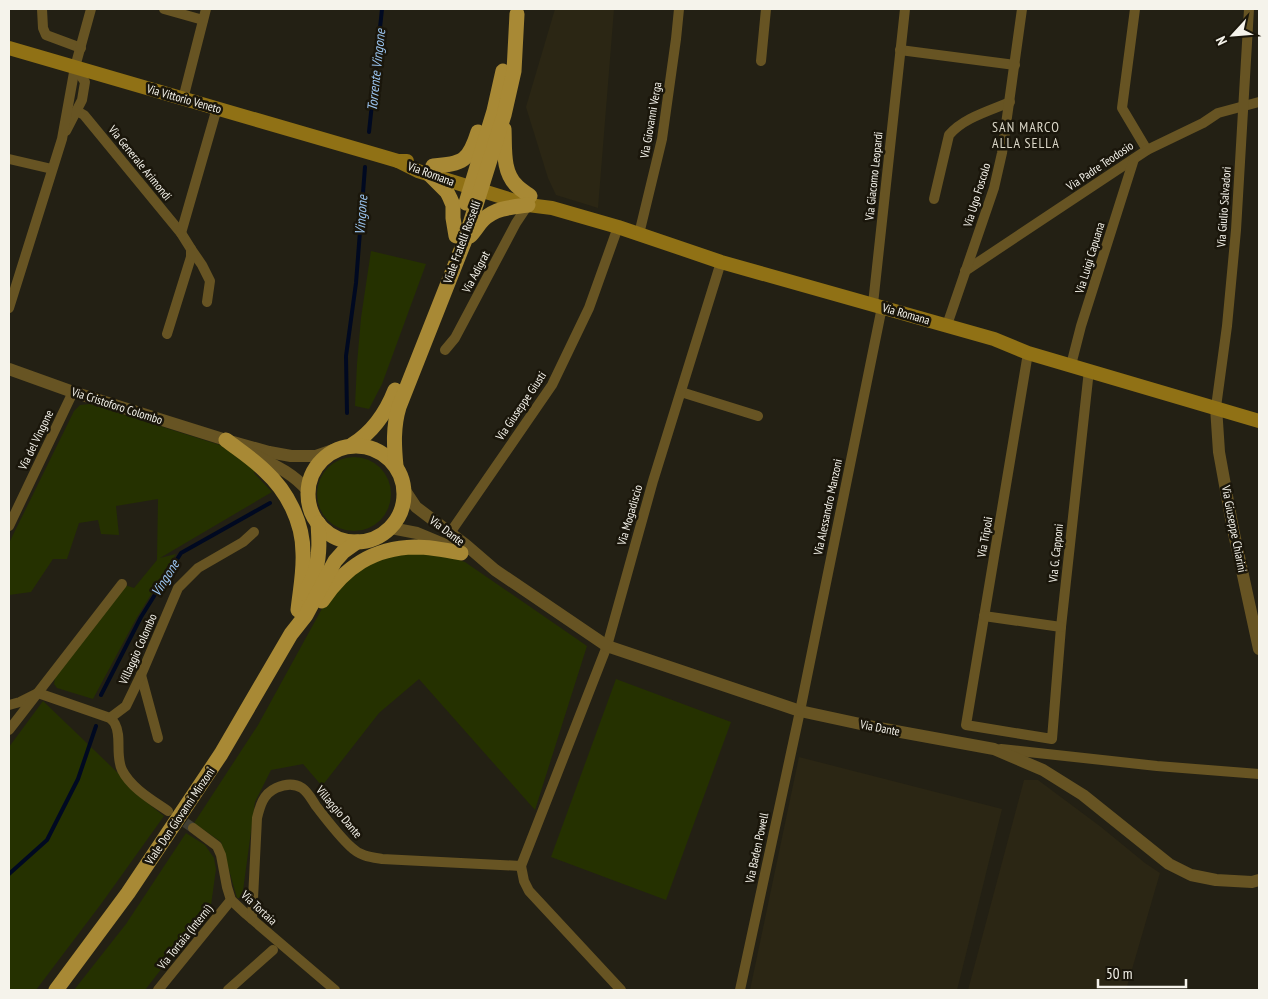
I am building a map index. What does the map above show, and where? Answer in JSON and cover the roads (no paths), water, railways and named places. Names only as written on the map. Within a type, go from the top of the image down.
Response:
[{"type":"main road","name":"Viale Fratelli Rosselli","points":[[396,466],[394,433],[398,407],[461,238],[477,185],[517,11]]},
{"type":"main road","name":"Viale Fratelli Rosselli","points":[[477,185],[504,115],[514,71],[517,11]]},
{"type":"main road","points":[[504,115],[505,160],[508,172],[529,200],[491,212],[474,232],[461,238],[453,218],[450,198],[432,171],[460,162],[473,149],[487,100],[510,44]]},
{"type":"main road","name":"Via Vittorio Veneto","points":[[9,48],[381,156]]},
{"type":"main road","name":"Via Romana","points":[[381,156],[398,161],[418,171],[432,171],[618,227],[722,262],[994,338],[1028,353],[1071,364],[1259,421]]},
{"type":"main road","name":"Viale Fratelli Rosselli","points":[[346,447],[364,438],[381,418],[388,406],[461,238]]},
{"type":"main road","points":[[226,440],[266,471],[278,485],[294,510],[303,550],[302,612],[321,602],[345,572],[372,556],[392,550],[415,547],[435,548],[461,553]]},
{"type":"main road","points":[[365,446],[377,450],[388,457],[396,466],[402,477],[404,503],[399,516],[391,528],[381,536],[357,542],[346,541],[335,537],[318,523],[312,513],[308,491],[311,477],[317,465],[327,455],[346,447],[365,446]]},
{"type":"main road","name":"Viale Don Giovanni Minzoni","points":[[302,612],[316,570],[318,523]]},
{"type":"main road","name":"Viale Don Giovanni Minzoni","points":[[56,990],[128,893],[221,754],[302,612],[335,561],[343,552],[357,542]]},
{"type":"street","points":[[42,9],[43,28],[46,34],[81,48]]},
{"type":"street","points":[[9,308],[62,139],[75,67],[91,9]]},
{"type":"street","points":[[164,9],[203,20]]},
{"type":"street","points":[[183,99],[206,9]]},
{"type":"street","name":"Via Giovanni Verga","points":[[639,234],[662,139],[679,9]]},
{"type":"street","points":[[761,61],[766,9]]},
{"type":"street","name":"Via Giacomo Leopardi","points":[[878,306],[905,9]]},
{"type":"street","name":"Via Ugo Foscolo","points":[[947,325],[994,188],[1002,154],[1022,9]]},
{"type":"street","points":[[1135,9],[1122,108],[1147,150]]},
{"type":"street","name":"Via Giulio Salvadori","points":[[1216,407],[1227,326],[1236,230],[1249,9]]},
{"type":"street","points":[[900,50],[1015,65]]},
{"type":"street","points":[[62,139],[82,100],[86,82],[75,67]]},
{"type":"street","points":[[934,198],[949,136],[952,131],[969,120],[1010,102]]},
{"type":"street","name":"Via Padre Teodosio","points":[[965,271],[1147,150],[1218,114],[1259,102]]},
{"type":"street","points":[[180,234],[217,108]]},
{"type":"street","name":"Via Generale Arimondi","points":[[77,111],[84,115],[180,234],[202,265],[210,281],[208,302]]},
{"type":"street","name":"Via Luigi Capuana","points":[[1071,364],[1134,158]]},
{"type":"street","points":[[9,159],[52,169]]},
{"type":"street","name":"Via Adigrat","points":[[445,350],[455,338],[529,200]]},
{"type":"street","name":"Via Giuseppe Giusti","points":[[450,533],[552,385],[589,308],[618,227]]},
{"type":"street","points":[[168,334],[191,257],[191,249]]},
{"type":"street","name":"Via Mogadiscio","points":[[606,646],[653,481],[722,262]]},
{"type":"street","name":"Via Alessandro Manzoni","points":[[800,712],[878,306]]},
{"type":"street","name":"Via Tripoli","points":[[1028,353],[966,725],[1052,739]]},
{"type":"street","name":"Via Cristoforo Colombo","points":[[9,370],[73,392],[269,452],[291,456],[316,456],[346,447]]},
{"type":"street","name":"Via G. Capponi","points":[[1052,739],[1061,627],[1089,370]]},
{"type":"street","name":"Via del Vingone","points":[[9,526],[73,392]]},
{"type":"street","points":[[681,392],[758,416]]},
{"type":"street","name":"Via Giuseppe Chiarini","points":[[1216,407],[1219,452],[1231,520],[1259,649]]},
{"type":"street","name":"Via Cristoforo Colombo","points":[[226,440],[286,470],[299,480],[308,491]]},
{"type":"street","name":"Via Dante","points":[[404,489],[416,507],[495,570],[606,646],[800,712],[994,749],[1043,770],[1083,795],[1169,864],[1192,875],[1216,880],[1257,882]]},
{"type":"street","name":"Via Dante","points":[[391,528],[417,533],[448,546],[495,570]]},
{"type":"street","name":"Villaggio Colombo","points":[[110,718],[126,706],[178,588],[198,568],[243,542],[254,532]]},
{"type":"street","points":[[9,730],[122,584]]},
{"type":"street","points":[[984,616],[1061,627]]},
{"type":"street","points":[[606,646],[521,866],[524,881],[529,891],[621,990]]},
{"type":"street","points":[[141,675],[158,738]]},
{"type":"street","points":[[9,705],[20,702],[38,692],[110,718],[115,723],[118,734],[118,756],[122,769],[130,782],[168,811]]},
{"type":"street","name":"Via Baden Powell","points":[[740,990],[800,712]]},
{"type":"street","points":[[994,749],[1157,766],[1259,774]]},
{"type":"street","name":"Villaggio Dante","points":[[252,919],[257,818],[260,805],[267,794],[276,788],[288,784],[296,785],[303,789],[349,845],[364,856],[382,859],[521,866]]},
{"type":"street","name":"Via Tortaia","points":[[193,828],[217,846],[222,855],[231,900],[335,990]]},
{"type":"street","name":"Via Tortaia (Interni)","points":[[158,990],[231,900]]},
{"type":"street","points":[[228,990],[273,950]]},
{"type":"waterway","name":"Torrente Vingone","points":[[369,132],[382,9]]},
{"type":"waterway","name":"Vingone","points":[[347,413],[346,356],[356,283],[365,167]]},
{"type":"waterway","name":"Vingone","points":[[101,695],[141,617],[181,553],[270,503]]},
{"type":"waterway","name":"Vingone","points":[[9,874],[47,840],[78,779],[96,726]]},
{"type":"tunnel","points":[[173,814],[193,828]]},
{"type":"district","name":"SAN MARCO ALLA SELLA","points":[[1026,136]]}]
